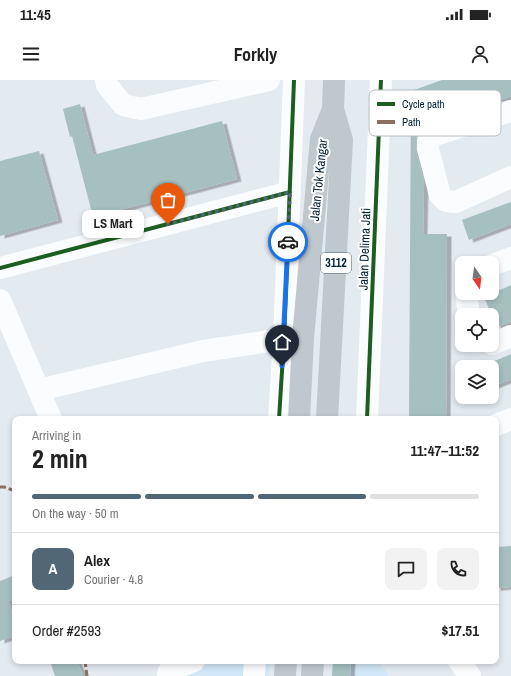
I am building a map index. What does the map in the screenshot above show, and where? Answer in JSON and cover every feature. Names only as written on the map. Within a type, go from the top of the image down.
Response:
[{"type":"main road","name":"Jalan Tok Kangar","points":[[327,416],[342,140],[333,109],[334,80]]},
{"type":"main road","name":"Jalan Tok Kangar","points":[[299,416],[294,339],[321,139],[333,109]]},
{"type":"main road","points":[[285,676],[286,664]]},
{"type":"main road","points":[[312,676],[313,664]]},
{"type":"street","points":[[106,80],[107,85],[123,105],[141,109],[269,80]]},
{"type":"street","points":[[281,416],[294,339],[290,192],[294,80]]},
{"type":"street","name":"Jalan Delima Jati","points":[[381,80],[381,90]]},
{"type":"street","points":[[501,114],[511,111]]},
{"type":"street","name":"Jalan Delima Jati","points":[[367,416],[379,136]]},
{"type":"street","points":[[434,136],[428,140],[428,149],[440,194],[446,202],[456,202],[511,177]]},
{"type":"street","points":[[0,268],[290,192]]},
{"type":"street","points":[[499,262],[511,258]]},
{"type":"street","points":[[0,300],[50,416]]},
{"type":"street","points":[[499,341],[511,336]]},
{"type":"street","points":[[39,390],[203,351],[294,339]]},
{"type":"street","points":[[499,424],[511,419]]},
{"type":"street","points":[[168,676],[169,671],[186,664]]},
{"type":"street","points":[[254,676],[255,664]]},
{"type":"street","points":[[461,664],[470,676]]},
{"type":"shaded area","points":[[170,664],[270,664],[268,676],[158,676],[159,668]]},
{"type":"shaded area","points":[[332,664],[380,664],[389,676],[331,676]]},
{"type":"building","points":[[442,80],[511,80],[511,96],[501,99],[501,90],[414,90]]},
{"type":"building","points":[[80,104],[93,155],[222,121],[237,179],[93,217],[72,136],[70,137],[63,109]]},
{"type":"building","points":[[411,136],[417,136],[416,152],[424,181],[423,234],[447,234],[446,416],[409,416]]},
{"type":"building","points":[[39,151],[58,220],[0,236],[0,161]]},
{"type":"building","points":[[511,202],[511,224],[469,240],[462,220]]},
{"type":"building","points":[[511,285],[511,321],[499,326],[499,308],[489,308],[485,300],[499,300],[499,290]]},
{"type":"building","points":[[511,354],[511,379],[499,384],[499,360],[497,360]]},
{"type":"building","points":[[511,546],[511,587],[499,588],[499,547]]},
{"type":"building","points":[[12,576],[12,600],[8,601],[12,612],[12,637],[0,641],[0,581]]},
{"type":"building","points":[[51,664],[78,664],[83,676],[55,676]]},
{"type":"building","points":[[333,664],[351,664],[350,676],[332,676]]},
{"type":"marked path","points":[[0,487],[12,490]]},
{"type":"marked path","points":[[85,664],[87,676]]},
{"type":"cycle path","points":[[279,416],[284,339],[294,80]]},
{"type":"cycle path","points":[[381,80],[381,90]]},
{"type":"cycle path","points":[[367,416],[379,136]]},
{"type":"cycle path","points":[[0,268],[290,192]]},
{"type":"way so far","points":[[168,224],[290,192],[288,242]]},
{"type":"place","name":"LS Mart","points":[[168,224]]},
{"type":"route","points":[[282,366],[288,242]]}]
